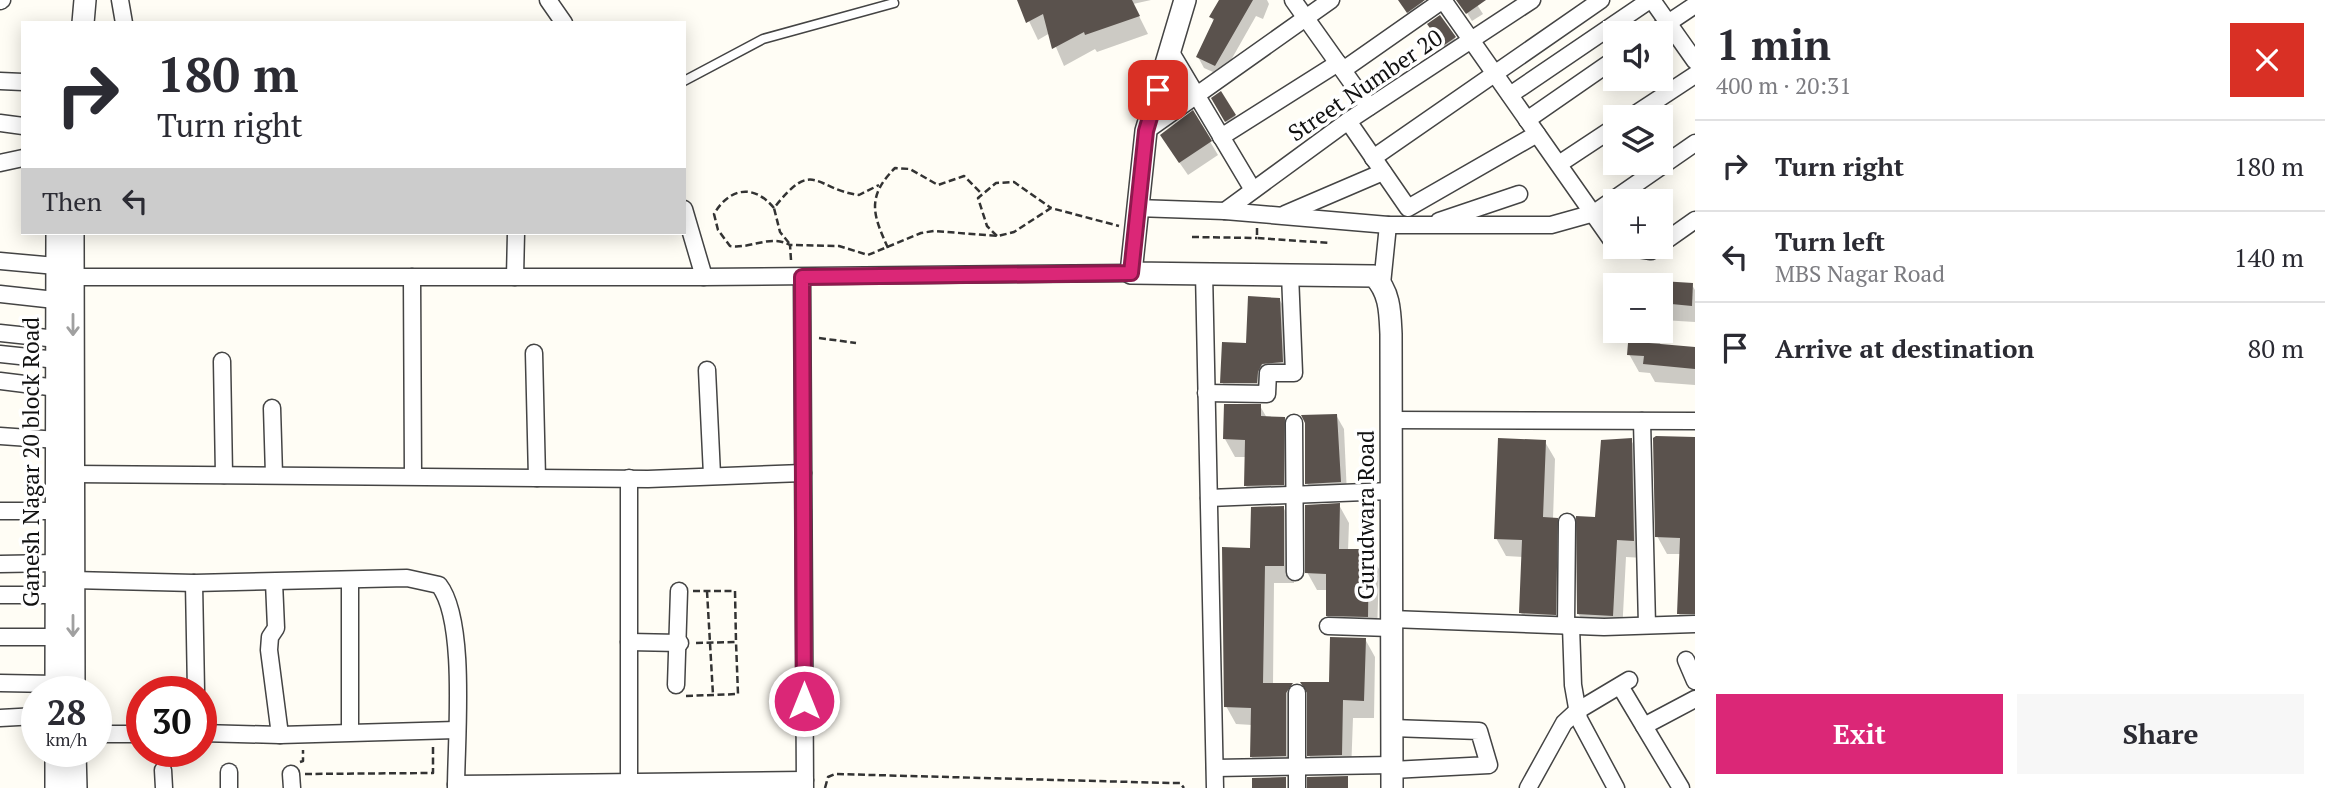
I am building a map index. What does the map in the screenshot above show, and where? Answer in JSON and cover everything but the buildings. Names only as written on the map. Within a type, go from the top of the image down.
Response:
[{"type":"street","points":[[70,21],[71,0]]},
{"type":"street","points":[[83,21],[85,0]]},
{"type":"street","points":[[120,0],[124,21]]},
{"type":"street","points":[[548,0],[563,21]]},
{"type":"street","points":[[1131,273],[1146,131],[1185,0]]},
{"type":"street","points":[[1293,0],[1369,107]]},
{"type":"street","points":[[1146,131],[1331,0]]},
{"type":"street","points":[[1222,137],[1341,67],[1443,0],[1603,227]]},
{"type":"street","name":"Street Number 20","points":[[1225,211],[1348,121],[1532,0]]},
{"type":"street","points":[[1373,158],[1601,0]]},
{"type":"street","points":[[1510,96],[1651,0],[1667,21]]},
{"type":"street","points":[[1671,21],[1695,5]]},
{"type":"street","points":[[1673,27],[1690,42],[1695,61]]},
{"type":"street","points":[[1169,50],[1253,190]]},
{"type":"street","points":[[1527,120],[1603,67]]},
{"type":"street","points":[[1649,105],[1695,75]]},
{"type":"street","points":[[0,81],[21,82]]},
{"type":"street","points":[[1348,121],[1408,208],[1537,134]]},
{"type":"street","points":[[0,123],[21,126]]},
{"type":"street","points":[[1559,164],[1603,135]]},
{"type":"street","points":[[1136,208],[1225,211],[1388,225],[1551,225],[1594,213],[1695,143]]},
{"type":"street","points":[[0,163],[21,158]]},
{"type":"street","points":[[1281,216],[1383,172]]},
{"type":"street","points":[[1427,225],[1519,194]]},
{"type":"street","points":[[686,216],[704,277]]},
{"type":"street","points":[[1673,235],[1695,220]]},
{"type":"street","points":[[1388,225],[1382,284],[1390,309],[1391,420]]},
{"type":"street","name":"Ganesh Nagar 20 block Road","points":[[57,235],[73,474],[56,563],[56,637],[60,676]]},
{"type":"street","name":"Ganesh Nagar 20 block Road","points":[[63,676],[73,580],[58,440],[55,300],[72,235]]},
{"type":"street","points":[[515,276],[516,235]]},
{"type":"street","points":[[0,261],[61,273],[797,277],[1203,272],[1374,276],[1382,284]]},
{"type":"street","points":[[1203,272],[1215,788]]},
{"type":"street","points":[[1206,393],[1267,394],[1268,373],[1294,373],[1290,274]]},
{"type":"street","points":[[412,277],[413,476]]},
{"type":"street","points":[[73,580],[194,583],[407,578],[439,585],[448,596],[456,625],[456,786],[629,782],[805,784],[802,336],[797,277]]},
{"type":"street","points":[[0,294],[55,300]]},
{"type":"street","points":[[0,333],[57,349]]},
{"type":"street","points":[[0,354],[57,349]]},
{"type":"street","points":[[534,353],[537,478]]},
{"type":"street","points":[[222,361],[224,475]]},
{"type":"street","points":[[707,370],[712,475]]},
{"type":"street","points":[[0,381],[57,388]]},
{"type":"street","points":[[272,408],[274,475]]},
{"type":"street","name":"Gurudwara Road","points":[[1392,774],[1391,420],[1695,421]]},
{"type":"street","points":[[1642,421],[1647,625]]},
{"type":"street","points":[[1294,423],[1295,572]]},
{"type":"street","points":[[0,436],[58,440]]},
{"type":"street","points":[[73,474],[629,478],[803,473]]},
{"type":"street","points":[[629,478],[637,695]]},
{"type":"street","points":[[1209,498],[1391,491]]},
{"type":"street","points":[[0,511],[64,511]]},
{"type":"street","points":[[1567,522],[1569,626],[1577,711],[1586,737],[1614,787]]},
{"type":"street","points":[[0,564],[56,563]]},
{"type":"street","points":[[350,581],[350,731]]},
{"type":"street","points":[[274,582],[276,628],[270,637],[268,650],[280,735]]},
{"type":"street","points":[[194,583],[196,676]]},
{"type":"street","points":[[629,782],[634,642],[639,586]]},
{"type":"street","points":[[680,691],[677,643],[682,591]]},
{"type":"street","points":[[0,594],[56,595]]},
{"type":"street","points":[[1328,626],[1695,624]]},
{"type":"street","points":[[0,638],[56,637]]},
{"type":"street","points":[[634,642],[677,643]]},
{"type":"street","points":[[1686,660],[1695,681]]},
{"type":"street","points":[[0,683],[21,685]]},
{"type":"street","points":[[1528,788],[1564,723],[1577,711],[1624,683],[1677,787]]},
{"type":"street","points":[[1297,693],[1297,788]]},
{"type":"street","points":[[1644,726],[1695,699]]},
{"type":"street","points":[[0,718],[21,717]]},
{"type":"street","points":[[1215,768],[1298,767],[1392,774],[1489,765],[1479,731],[1392,728]]},
{"type":"street","points":[[217,733],[280,735],[456,730]]},
{"type":"street","points":[[56,767],[56,788]]},
{"type":"street","points":[[75,767],[76,788]]},
{"type":"street","points":[[163,770],[164,788]]},
{"type":"lane","points":[[686,80],[763,39],[894,3]]},
{"type":"path","points":[[888,248],[873,210],[882,184],[895,169],[903,167],[938,186],[964,176],[982,194]]},
{"type":"path","points":[[774,208],[791,187],[804,180],[818,179],[859,195],[882,184]]},
{"type":"path","points":[[998,236],[987,226],[978,198],[996,184],[1014,182],[1051,208],[1135,230]]},
{"type":"path","points":[[797,277],[790,245],[780,232],[774,208],[757,193],[739,190],[727,197],[714,214],[718,230],[730,246],[745,248],[766,240],[781,239],[790,245],[839,246],[868,255],[921,233],[934,231],[998,236],[1014,232],[1051,208]]},
{"type":"path","points":[[1256,237],[1257,214]]},
{"type":"path","points":[[1192,237],[1256,237],[1331,243]]},
{"type":"path","points":[[802,336],[856,343]]},
{"type":"path","points":[[680,691],[713,695],[738,694],[736,591],[682,591]]},
{"type":"path","points":[[707,591],[713,695]]},
{"type":"path","points":[[677,643],[736,642]]},
{"type":"path","points":[[303,746],[303,761],[291,762],[296,779],[433,773],[433,744]]},
{"type":"path","points":[[825,788],[828,777],[835,774],[1180,783],[1184,788]]},
{"type":"route","points":[[804,701],[802,277],[1131,273],[1146,131],[1158,90]]}]
